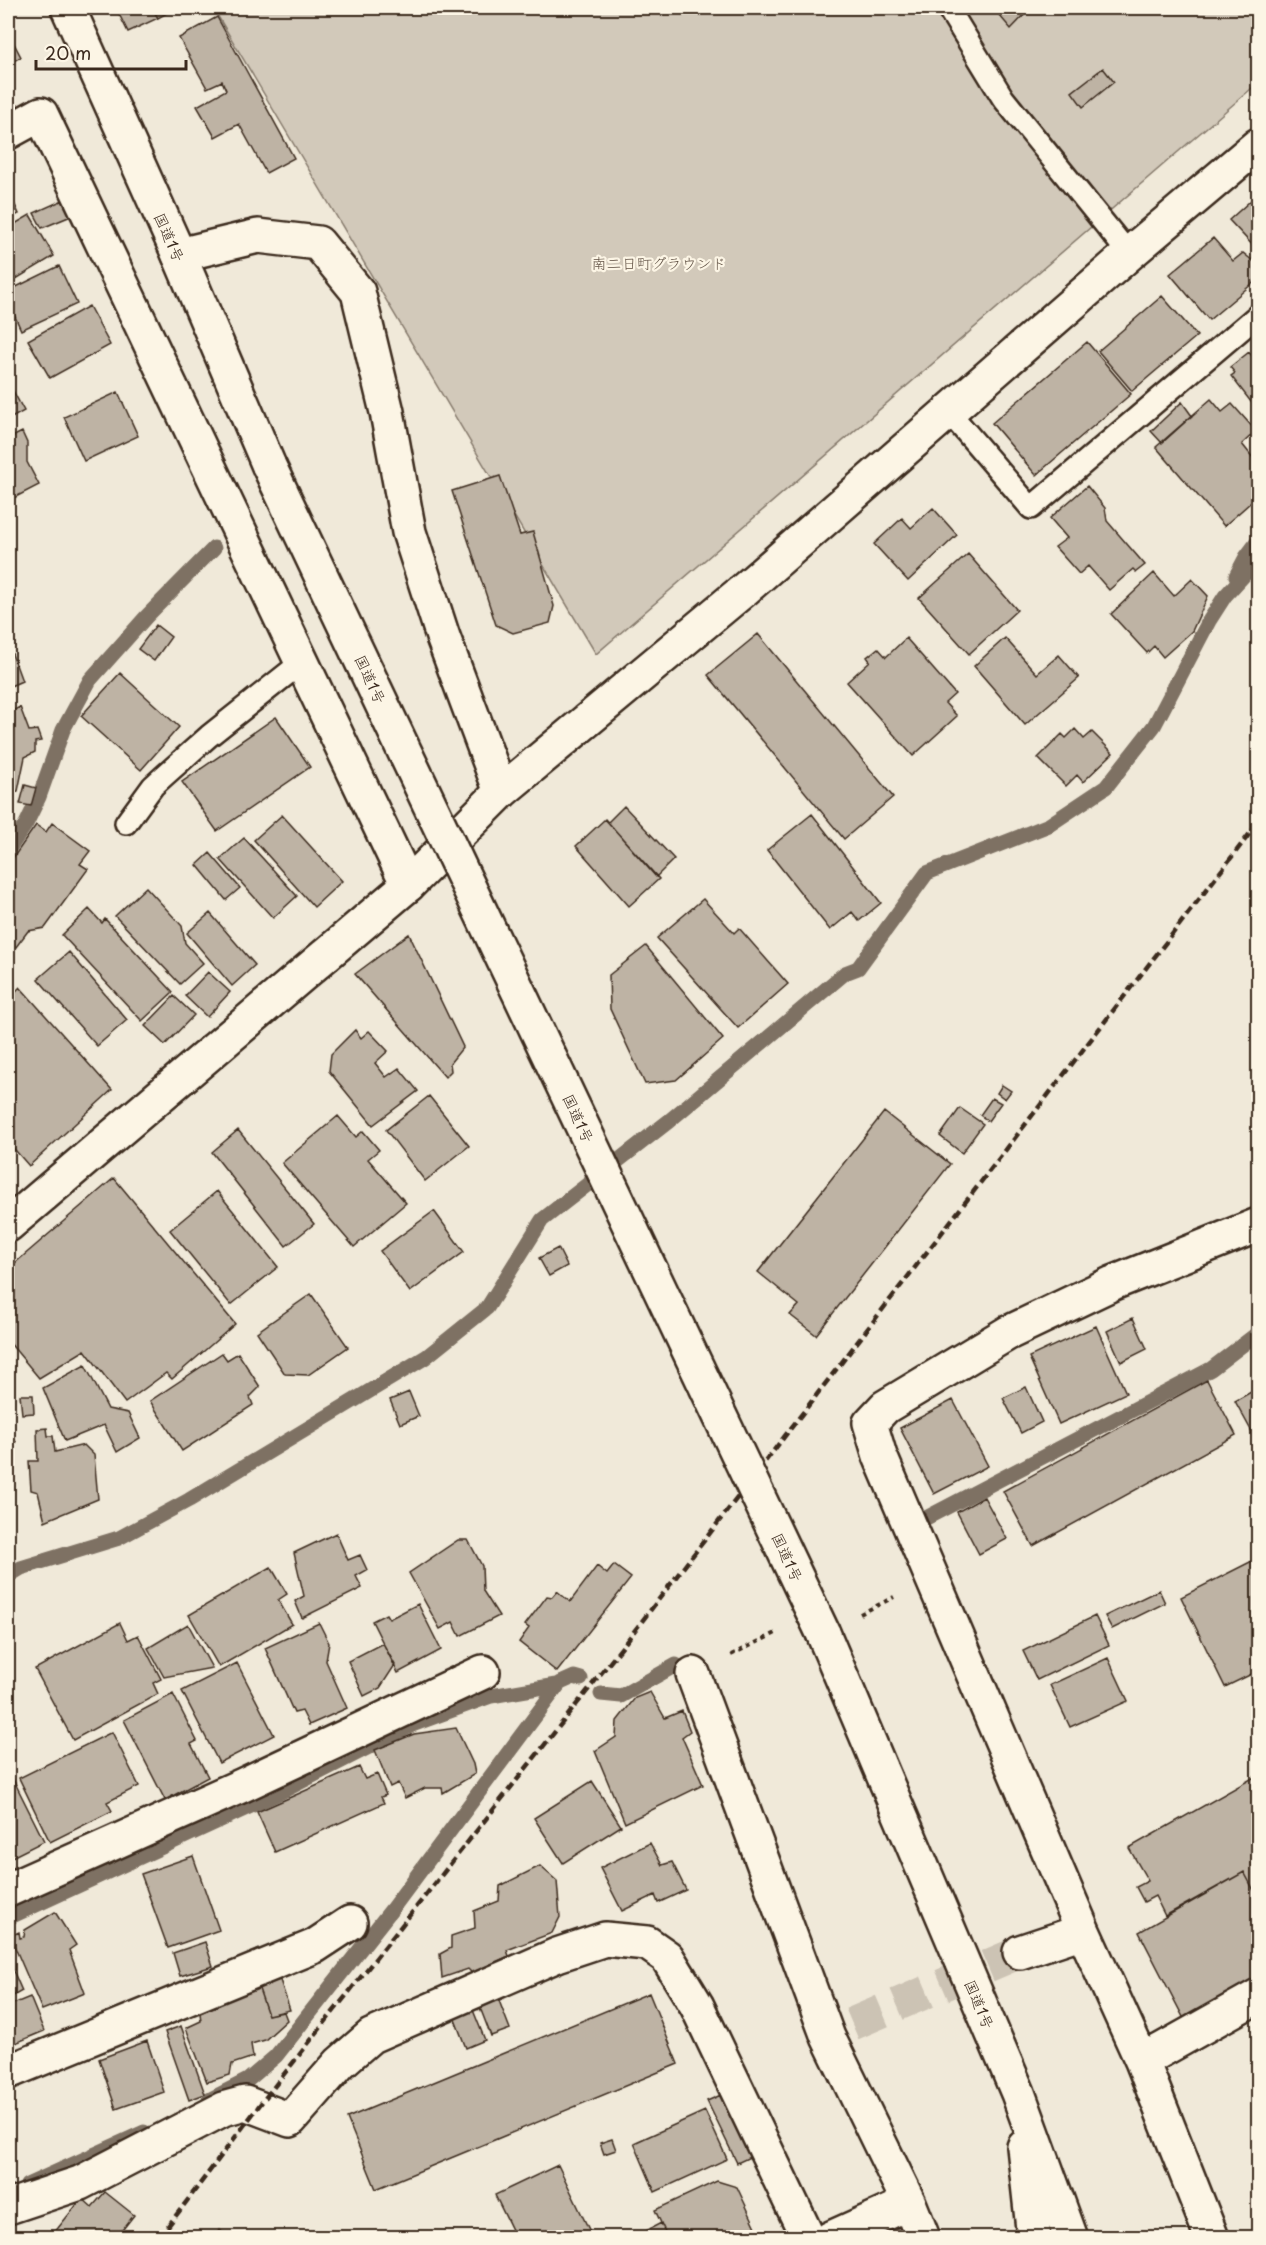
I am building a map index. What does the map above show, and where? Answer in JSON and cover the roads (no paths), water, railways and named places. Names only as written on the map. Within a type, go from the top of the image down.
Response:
[{"type":"main road","name":"国道1号","points":[[68,8],[179,255],[269,466],[819,1623],[1018,2093],[1071,2238]]},
{"type":"main road","points":[[8,132],[41,114],[408,885]]},
{"type":"main road","points":[[8,1225],[408,885],[501,792],[744,589],[1258,145]]},
{"type":"main road","points":[[179,255],[258,236],[318,243],[358,292],[387,412],[410,532],[442,637],[501,792]]},
{"type":"main road","points":[[1212,2238],[1142,2061],[1083,1931],[880,1456],[870,1423],[885,1407],[1008,1333],[1113,1283],[1258,1225]]},
{"type":"main road","points":[[8,1890],[243,1785],[483,1672]]},
{"type":"main road","points":[[693,1674],[923,2238]]},
{"type":"main road","points":[[8,2072],[315,1946],[350,1923]]},
{"type":"main road","points":[[1020,1952],[1083,1931]]},
{"type":"main road","points":[[8,2206],[80,2183],[223,2109],[245,2103],[290,2120],[340,2063],[371,2036],[557,1955],[605,1939],[647,1943],[667,1957],[697,2006],[808,2238]]},
{"type":"main road","points":[[1142,2061],[1258,1996]]},
{"type":"main road","points":[[1018,2093],[1034,2238]]},
{"type":"main road","points":[[831,2238],[909,2204]]},
{"type":"lane","points":[[948,8],[1003,98],[1130,254]]},
{"type":"lane","points":[[948,411],[1031,508],[1258,315]]},
{"type":"lane","points":[[126,823],[153,786],[302,662]]},
{"type":"waterway","points":[[1236,576],[1258,541]]},
{"type":"waterway","points":[[8,850],[26,824],[39,797],[63,730],[90,680],[146,617],[214,548]]},
{"type":"waterway","points":[[8,1576],[21,1568],[119,1538],[189,1500],[426,1357],[487,1308],[542,1220],[669,1121],[845,973],[858,968],[927,873],[1049,825],[1106,787],[1154,726],[1209,621],[1225,596],[1258,560]]},
{"type":"waterway","points":[[928,1517],[1211,1369],[1258,1333]]},
{"type":"waterway","points":[[601,1694],[621,1696],[676,1665]]},
{"type":"waterway","points":[[8,1918],[279,1793],[412,1725],[491,1696],[556,1685],[574,1677],[581,1679]]},
{"type":"waterway","points":[[209,2100],[248,2080],[276,2056],[392,1909],[560,1683]]},
{"type":"waterway","points":[[27,2185],[144,2132]]},
{"type":"tunnel","points":[[852,2024],[1020,1952]]},
{"type":"railway","points":[[159,2238],[258,2107],[622,1647],[1258,823]]},
{"type":"park label","name":"南二日町グラウンド","points":[[659,262]]}]
